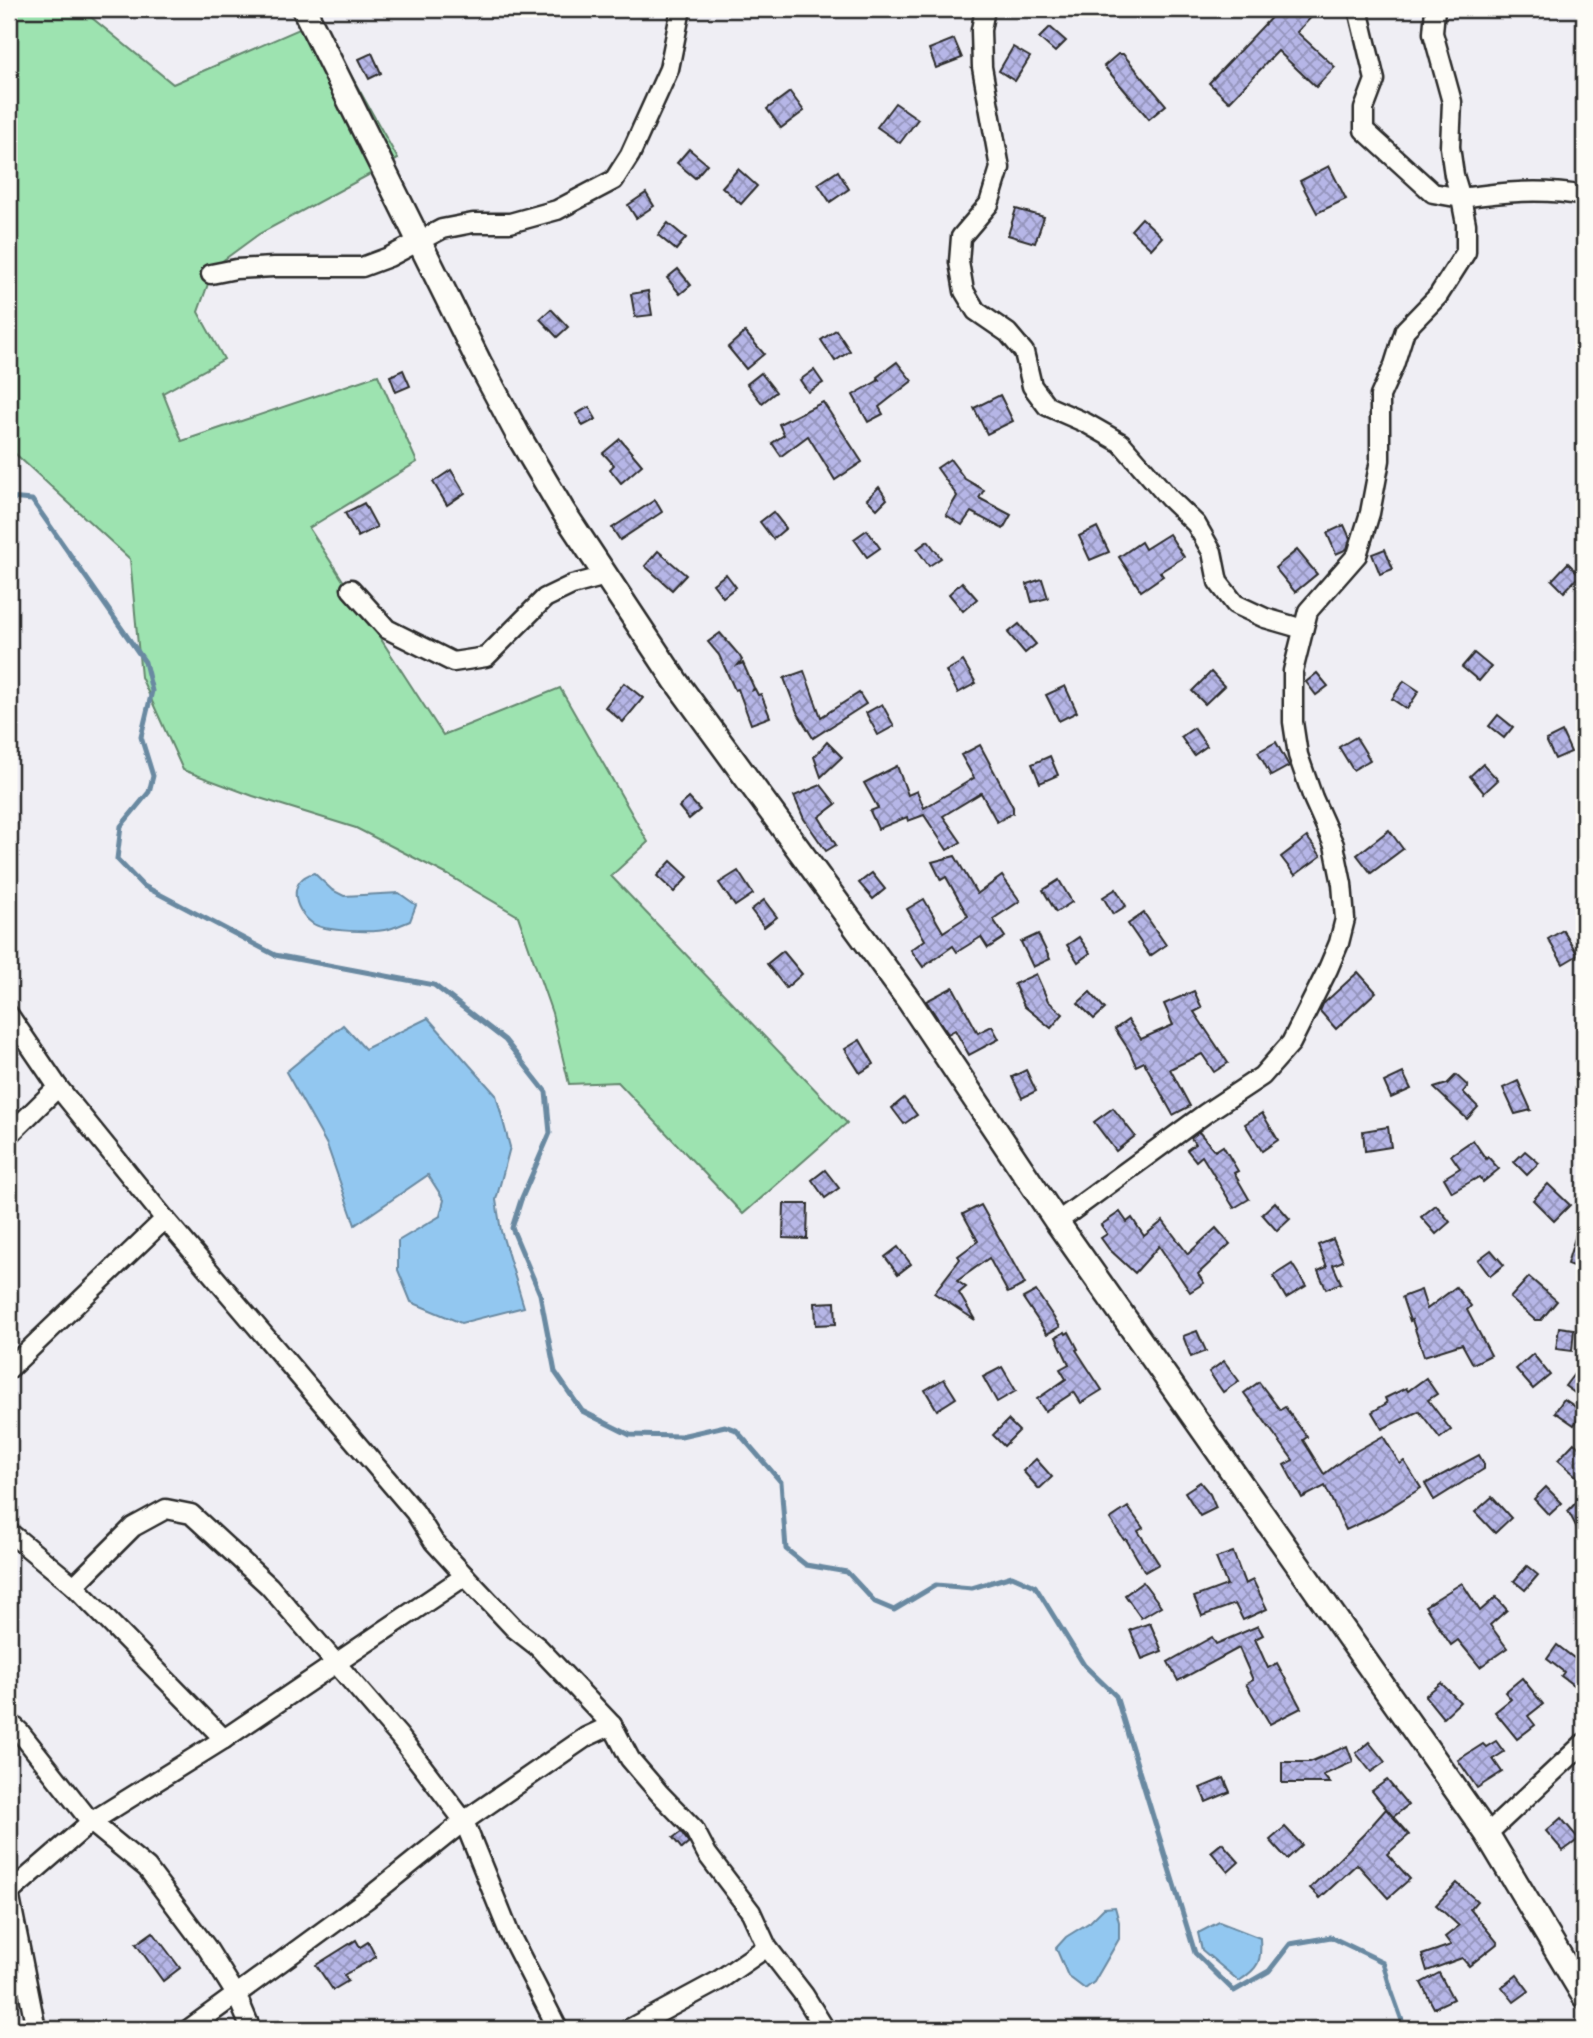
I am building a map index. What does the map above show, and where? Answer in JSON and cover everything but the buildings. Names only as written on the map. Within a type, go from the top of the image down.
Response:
[{"type":"main road","points":[[304,9],[479,362],[563,511],[675,680],[910,1002],[1057,1222],[1487,1834],[1584,1996]]},
{"type":"street","points":[[211,274],[236,269],[274,267],[362,267],[389,257],[442,229],[473,223],[510,223],[557,210],[614,180],[631,155],[669,69],[681,9]]},
{"type":"street","points":[[985,9],[981,30],[982,67],[1000,167],[989,204],[961,237],[959,262],[964,291],[976,311],[1008,332],[1024,352],[1032,386],[1047,406],[1086,423],[1121,443],[1169,498],[1196,524],[1212,552],[1219,582],[1235,604],[1265,618],[1303,629]]},
{"type":"street","points":[[1357,9],[1375,80],[1364,109],[1364,130],[1433,193],[1461,198],[1508,191],[1560,191],[1584,196]]},
{"type":"street","points":[[1057,1222],[1206,1113],[1262,1076],[1291,1043],[1339,943],[1345,919],[1342,884],[1334,845],[1298,755],[1293,722],[1293,671],[1308,611],[1357,555],[1370,513],[1380,460],[1380,396],[1394,365],[1405,330],[1438,296],[1466,252],[1466,224],[1450,147],[1452,102],[1433,33],[1435,9]]},
{"type":"street","points":[[351,589],[387,629],[453,663],[486,657],[545,598],[572,585],[606,576]]},
{"type":"street","points":[[9,1015],[58,1087],[165,1219],[415,1512],[434,1542],[515,1629],[538,1647],[612,1725],[630,1759],[694,1829],[707,1854],[751,1912],[767,1947],[804,1995],[825,2029]]},
{"type":"street","points":[[9,1135],[58,1087]]},
{"type":"street","points":[[9,1369],[165,1219]]},
{"type":"street","points":[[74,1586],[133,1527],[166,1509],[191,1514],[268,1586],[399,1736],[464,1821],[510,1935],[558,2029]]},
{"type":"street","points":[[9,1532],[74,1586],[224,1739]]},
{"type":"street","points":[[36,2029],[9,1893],[91,1822],[224,1739],[465,1576]]},
{"type":"street","points":[[9,1722],[20,1732],[91,1822],[147,1868],[207,1948],[237,1996],[251,2029]]},
{"type":"street","points":[[189,2029],[367,1899],[464,1821],[586,1737],[612,1725]]},
{"type":"street","points":[[1487,1834],[1584,1744]]},
{"type":"street","points":[[629,2029],[718,1982],[767,1947]]},
{"type":"green space","points":[[9,9],[81,9],[173,84],[320,20],[398,159],[259,234],[214,267],[198,312],[224,359],[163,393],[182,441],[378,375],[417,462],[309,528],[443,735],[560,688],[648,842],[611,876],[847,1123],[743,1214],[618,1082],[569,1084],[552,1013],[518,916],[448,875],[356,828],[253,796],[183,770],[141,677],[130,559],[9,448]]},
{"type":"water","points":[[314,873],[332,890],[344,896],[399,893],[416,905],[410,921],[389,929],[373,931],[338,930],[312,923],[300,910],[296,888],[305,877]]},
{"type":"water","points":[[428,1018],[496,1095],[510,1147],[496,1200],[501,1231],[524,1307],[461,1323],[411,1302],[398,1270],[398,1241],[440,1216],[444,1200],[428,1175],[355,1225],[327,1145],[286,1072],[343,1025],[365,1049]]},
{"type":"water","points":[[1115,1907],[1119,1922],[1119,1939],[1094,1982],[1085,1989],[1068,1976],[1056,1948],[1104,1908]]},
{"type":"water","points":[[1219,1922],[1260,1938],[1258,1963],[1239,1981],[1202,1950],[1198,1933]]},
{"type":"waterway","points":[[9,498],[32,500],[145,662],[152,691],[141,737],[153,776],[149,792],[121,826],[117,859],[142,885],[275,955],[434,985],[505,1040],[546,1092],[550,1133],[512,1228],[540,1294],[555,1372],[582,1411],[630,1435],[681,1436],[725,1426],[736,1430],[781,1482],[786,1549],[806,1565],[847,1572],[875,1602],[894,1610],[936,1585],[972,1588],[1012,1576],[1035,1586],[1084,1665],[1116,1696],[1195,1953],[1234,1991],[1269,1971],[1290,1944],[1331,1937],[1383,1962],[1405,2029]]}]
